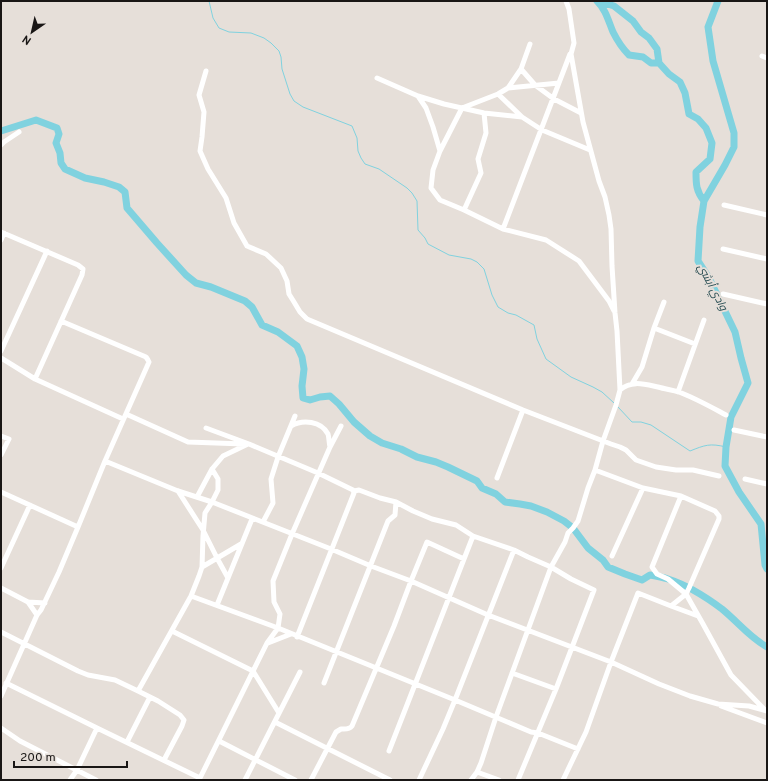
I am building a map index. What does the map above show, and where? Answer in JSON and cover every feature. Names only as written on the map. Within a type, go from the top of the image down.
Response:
[{"type":"street","points":[[503,229],[571,54],[574,43],[566,1]]},
{"type":"street","points":[[508,88],[521,69],[530,44]]},
{"type":"street","points":[[471,780],[481,764],[496,717],[551,567],[568,533],[578,521],[620,390],[618,331],[615,313],[609,215],[582,122],[571,54]]},
{"type":"street","points":[[521,69],[535,85],[554,99],[581,113]]},
{"type":"street","points":[[206,71],[199,95],[204,112],[200,151],[208,169],[226,198],[234,223],[247,246],[266,254],[281,268],[288,284],[289,294],[300,312],[307,319],[524,410],[620,447],[626,450],[636,460],[656,467],[676,470],[693,470],[719,476]]},
{"type":"street","points":[[377,78],[418,96],[444,104],[484,113],[522,117]]},
{"type":"street","points":[[559,84],[508,88],[498,94],[462,108],[440,151],[433,170],[431,188],[440,200],[503,229],[546,240],[579,260],[609,301],[615,313]]},
{"type":"street","points":[[498,94],[522,117],[542,130],[590,150]]},
{"type":"street","points":[[418,96],[426,108],[440,151]]},
{"type":"street","points":[[464,210],[481,173],[478,159],[486,133],[484,113]]},
{"type":"street","points":[[1,146],[4,142],[19,132]]},
{"type":"street","points":[[724,204],[767,215]]},
{"type":"street","points":[[1,240],[2,232],[78,265],[83,269],[62,321],[35,379]]},
{"type":"street","points":[[723,249],[767,258]]},
{"type":"street","points":[[1,351],[47,251]]},
{"type":"street","points":[[723,294],[767,304]]},
{"type":"street","points":[[632,384],[642,367],[664,302]]},
{"type":"street","points":[[678,392],[704,320]]},
{"type":"street","points":[[1,696],[37,615],[45,603],[149,362],[146,358],[62,321]]},
{"type":"street","points":[[654,328],[695,344]]},
{"type":"street","points":[[1,358],[35,379],[188,442],[249,444]]},
{"type":"street","points":[[620,390],[632,384],[641,383],[678,392],[708,405],[726,415]]},
{"type":"street","points":[[497,478],[524,410]]},
{"type":"street","points":[[262,522],[273,503],[271,479],[278,457],[295,416]]},
{"type":"street","points":[[290,426],[296,423],[312,422],[321,426],[328,434],[330,447]]},
{"type":"street","points":[[6,683],[201,779],[267,643],[278,628],[280,614],[274,602],[273,581],[318,473],[341,426]]},
{"type":"street","points":[[206,428],[318,473],[352,488],[354,491]]},
{"type":"street","points":[[734,430],[767,437]]},
{"type":"street","points":[[1,436],[9,439],[1,456]]},
{"type":"street","points":[[197,497],[212,470],[223,456],[249,444]]},
{"type":"street","points":[[105,461],[178,491],[212,502],[331,549],[488,615],[572,646],[659,684],[690,696],[718,704],[767,723]]},
{"type":"street","points":[[138,691],[191,596],[199,576],[202,567],[205,513],[218,490],[218,479],[212,470]]},
{"type":"street","points":[[595,470],[643,488],[681,496],[713,510],[719,516],[686,594],[671,606]]},
{"type":"street","points":[[745,479],[767,484]]},
{"type":"street","points":[[612,556],[643,488]]},
{"type":"street","points":[[354,491],[359,490],[396,502],[413,512],[432,519],[456,525],[473,536],[514,550],[551,567],[594,590],[556,689],[518,780]]},
{"type":"street","points":[[178,491],[203,530],[228,578]]},
{"type":"street","points":[[297,637],[354,491]]},
{"type":"street","points":[[1,492],[78,527]]},
{"type":"street","points":[[681,496],[652,567],[657,574],[668,579],[686,594],[731,675],[766,711]]},
{"type":"street","points":[[324,683],[388,521],[395,514],[396,502]]},
{"type":"street","points":[[1,568],[30,505]]},
{"type":"street","points":[[217,605],[252,519]]},
{"type":"street","points":[[389,750],[473,536]]},
{"type":"street","points":[[311,780],[338,730],[350,728],[352,726],[427,542],[464,559]]},
{"type":"street","points":[[202,567],[241,544]]},
{"type":"street","points":[[419,780],[455,700],[514,550]]},
{"type":"street","points":[[1,588],[28,602],[45,603]]},
{"type":"street","points":[[563,780],[586,732],[638,593],[698,616]]},
{"type":"street","points":[[191,596],[278,628],[376,669],[415,683],[531,732],[538,733],[578,748]]},
{"type":"street","points":[[28,602],[37,615]]},
{"type":"street","points":[[172,631],[253,672],[279,713]]},
{"type":"street","points":[[1,632],[88,675],[100,676],[115,680],[150,698],[158,700],[180,715],[184,720],[182,726],[164,760]]},
{"type":"street","points":[[267,643],[291,634]]},
{"type":"street","points":[[245,780],[300,672]]},
{"type":"street","points":[[512,673],[556,689]]},
{"type":"street","points":[[127,742],[150,698]]},
{"type":"street","points":[[718,704],[749,706],[766,711]]},
{"type":"street","points":[[274,722],[390,780]]},
{"type":"street","points":[[1,728],[20,741],[96,780]]},
{"type":"street","points":[[70,780],[77,770],[97,728]]},
{"type":"street","points":[[219,741],[295,780]]},
{"type":"street","points":[[477,772],[499,780]]},
{"type":"waterway","points":[[209,1],[213,18],[219,28],[229,32],[251,33],[264,38],[279,51],[282,69],[290,94],[294,101],[303,107],[352,126],[357,138],[358,151],[365,164],[379,169],[412,193],[417,201],[418,230],[428,244],[449,255],[471,259],[477,262],[484,269],[492,295],[498,307],[534,325],[537,339],[546,359],[571,377],[602,392],[614,403]]},
{"type":"waterway","points":[[597,1],[605,12],[616,38],[627,53],[629,55],[643,57],[651,63],[659,63],[669,74],[680,82],[685,93],[689,114],[698,119],[706,128],[712,143],[710,159],[696,172],[697,187],[699,194],[704,201]]},
{"type":"waterway","points":[[598,1],[614,6],[633,21],[657,49],[659,63]]},
{"type":"waterway","name":"وادي أبشي","points":[[718,1],[708,27],[713,61],[734,133],[734,147],[704,201],[700,227],[698,261],[709,278],[735,332],[748,383],[731,417],[726,447],[725,466],[739,492],[761,524],[765,565],[767,569]]},
{"type":"waterway","points":[[1,131],[36,120],[57,128],[59,134],[56,143],[60,153],[61,163],[65,169],[85,178],[119,187],[125,192],[127,208],[186,275],[196,283],[211,287],[245,301],[252,307],[262,325],[278,332],[297,346],[302,357],[304,369],[302,386],[303,398],[310,400],[330,396],[354,422],[370,436],[382,443],[448,467],[477,481],[482,488],[496,494],[505,502],[531,506],[564,521],[573,528],[588,548],[603,560],[608,567],[642,580],[652,575],[668,579],[689,588],[722,609],[749,634],[767,647]]},
{"type":"waterway","points":[[618,407],[632,422],[641,422],[651,425],[690,451],[708,445],[726,447]]}]
